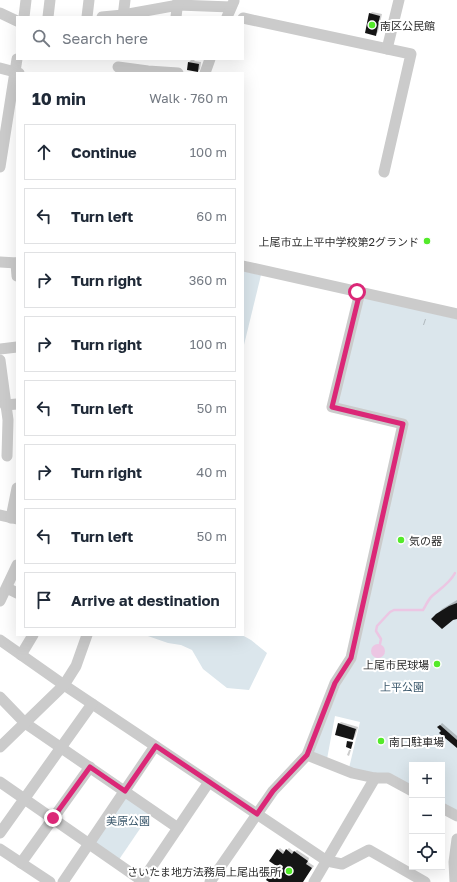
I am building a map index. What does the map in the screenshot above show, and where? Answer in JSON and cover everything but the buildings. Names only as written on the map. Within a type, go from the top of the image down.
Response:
[{"type":"street","points":[[24,16],[26,0]]},
{"type":"street","points":[[48,16],[50,0]]},
{"type":"street","points":[[87,16],[89,0]]},
{"type":"street","points":[[125,0],[123,16],[178,2],[230,10],[240,16]]},
{"type":"street","points":[[387,49],[399,0]]},
{"type":"street","points":[[176,16],[178,2]]},
{"type":"street","points":[[0,13],[16,21]]},
{"type":"street","points":[[244,17],[410,54],[384,172]]},
{"type":"street","points":[[17,60],[17,72]]},
{"type":"street","points":[[206,72],[210,60]]},
{"type":"street","points":[[118,66],[148,72]]},
{"type":"street","points":[[0,68],[16,73]]},
{"type":"street","points":[[0,165],[8,114],[16,78]]},
{"type":"street","points":[[0,262],[16,263]]},
{"type":"street","points":[[244,266],[457,314]]},
{"type":"street","points":[[210,882],[273,791],[307,755],[335,683],[351,658],[403,424],[332,407],[360,292]]},
{"type":"street","points":[[0,349],[16,348]]},
{"type":"street","points":[[0,360],[8,420],[8,456]]},
{"type":"street","points":[[5,405],[16,404]]},
{"type":"street","points":[[0,515],[14,518],[16,498]]},
{"type":"street","points":[[0,600],[12,591],[16,570]]},
{"type":"street","points":[[21,655],[31,636]]},
{"type":"street","points":[[0,747],[64,685],[76,666],[87,636]]},
{"type":"street","points":[[0,640],[92,704],[327,860],[342,864],[369,850],[425,882]]},
{"type":"street","points":[[0,697],[25,723],[178,828]]},
{"type":"street","points":[[0,833],[92,704]]},
{"type":"street","points":[[63,882],[156,746]]},
{"type":"street","points":[[307,755],[352,773],[375,778],[388,778],[409,789]]},
{"type":"street","points":[[21,863],[90,767]]},
{"type":"street","points":[[314,882],[375,778]]},
{"type":"street","points":[[0,782],[143,881],[209,782]]},
{"type":"street","points":[[445,810],[457,816]]},
{"type":"street","points":[[455,882],[454,862],[457,839]]},
{"type":"street","points":[[0,849],[50,882]]},
{"type":"green space","points":[[244,271],[261,275],[244,345]]},
{"type":"green space","name":"上平公園","points":[[366,298],[457,319],[457,810],[452,811],[445,807],[445,762],[409,762],[409,787],[349,768],[360,722],[335,716],[327,759],[315,754],[313,750],[345,673],[381,539],[408,421],[340,406],[337,402],[361,301]]},
{"type":"green space","points":[[148,636],[244,636],[267,653],[249,690],[227,688],[203,669],[192,650],[181,645],[168,643]]},
{"type":"green space","name":"美原公園","points":[[129,798],[150,814],[118,861],[95,843],[125,799]]},
{"type":"shaded area","points":[[375,644],[381,644],[385,648],[385,654],[381,658],[375,658],[371,654],[371,648]]},
{"type":"waterway","points":[[380,644],[381,639],[376,631],[377,626],[390,612],[394,610],[423,610],[428,601],[448,583],[455,573]]},
{"type":"place","name":"南区公民館","points":[[372,25]]},
{"type":"place","name":"上尾市立上平中学校第2グランド","points":[[427,241]]},
{"type":"place","name":"気の器","points":[[401,540]]},
{"type":"place","name":"上尾市民球場","points":[[437,664]]},
{"type":"place","name":"南口駐車場","points":[[381,741]]},
{"type":"place","name":"さいたま地方法務局上尾出張所","points":[[289,871]]},
{"type":"route","points":[[53,818],[90,767],[125,791],[156,746],[257,814],[273,791],[307,755],[335,683],[351,658],[403,424],[332,407],[360,292],[357,292]]}]
